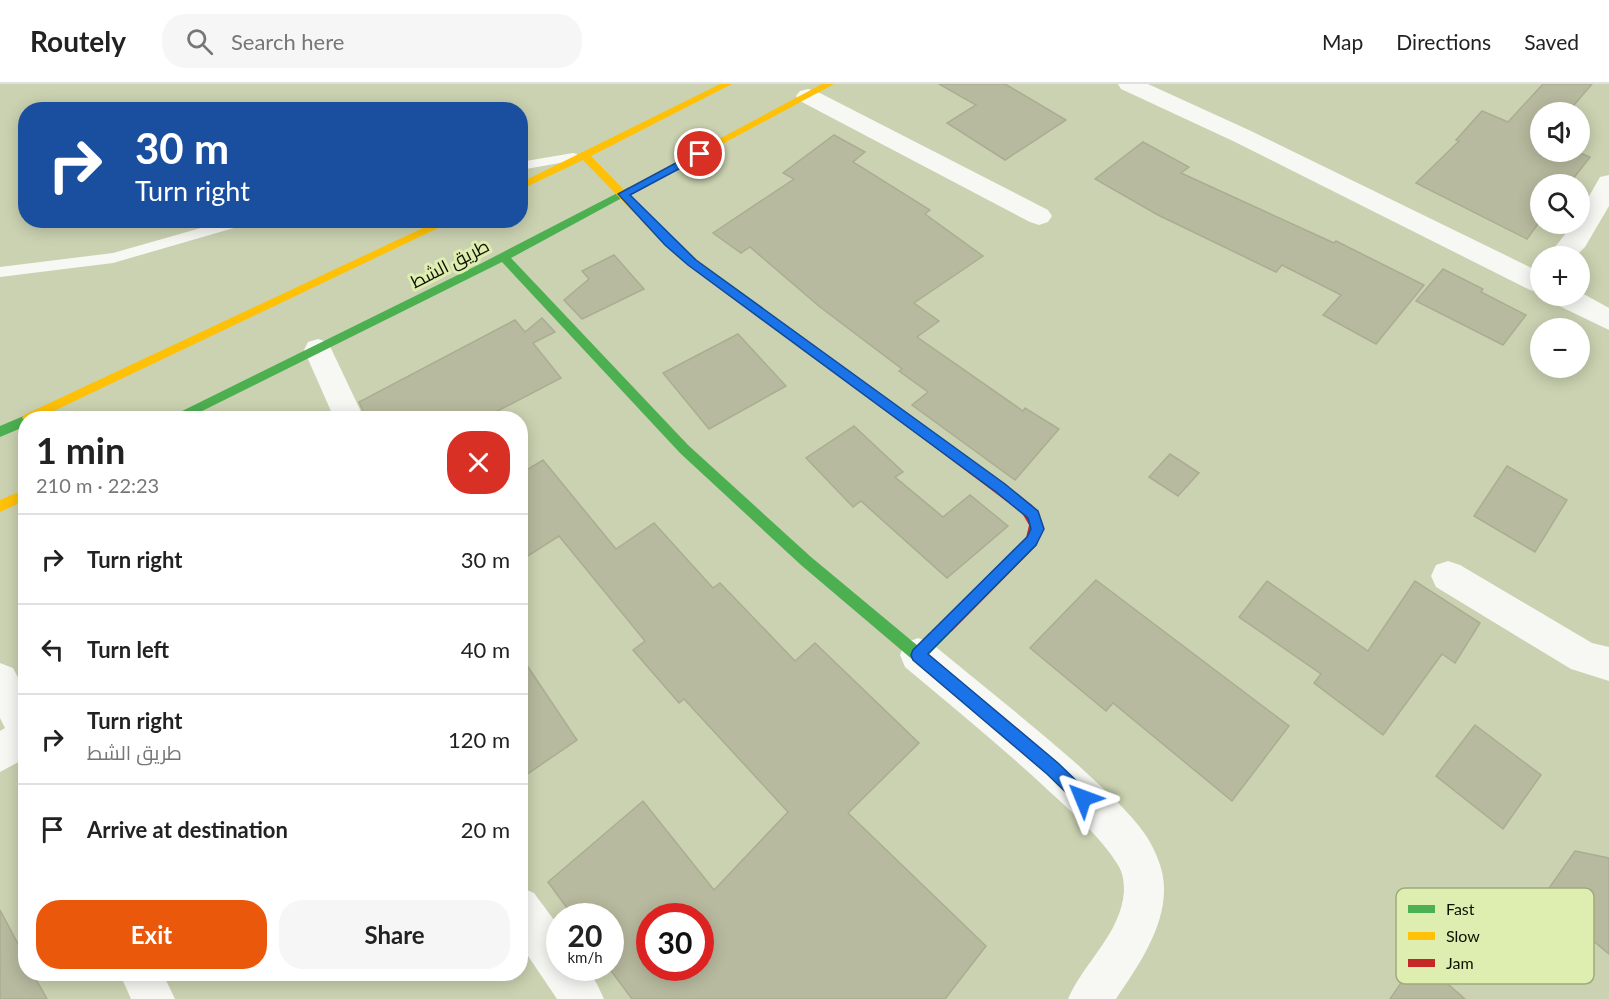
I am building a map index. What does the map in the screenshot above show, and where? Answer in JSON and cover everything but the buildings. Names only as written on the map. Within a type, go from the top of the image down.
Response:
[{"type":"main road","points":[[528,183],[727,84]]},
{"type":"main road","name":"طريق الشط","points":[[192,411],[504,257],[829,84]]},
{"type":"main road","points":[[504,257],[684,449],[806,561],[918,655],[1032,541],[1037,529],[1034,515],[1001,488],[692,262],[662,235],[584,154]]},
{"type":"main road","points":[[44,411],[433,228]]},
{"type":"main road","points":[[0,432],[18,423]]},
{"type":"main road","points":[[0,506],[18,498]]},
{"type":"street","points":[[1130,84],[1530,277]]},
{"type":"street","points":[[808,96],[1039,216]]},
{"type":"street","points":[[1571,246],[1609,183]]},
{"type":"street","points":[[1582,306],[1609,320]]},
{"type":"street","points":[[318,350],[347,411]]},
{"type":"street","points":[[1448,576],[1577,653],[1609,664]]},
{"type":"street","points":[[918,655],[1052,768],[1115,829],[1134,851],[1143,872],[1143,898],[1133,934],[1090,999]]},
{"type":"street","points":[[0,680],[18,716]]},
{"type":"street","points":[[0,753],[18,741]]},
{"type":"street","points":[[528,919],[546,945]]},
{"type":"street","points":[[144,981],[153,999]]},
{"type":"street","points":[[570,981],[582,999]]},
{"type":"lane","points":[[528,164],[584,154]]},
{"type":"lane","points":[[0,272],[113,258],[218,228]]},
{"type":"traffic: fast","points":[[192,411],[486,266],[629,190]]},
{"type":"traffic: fast","points":[[504,257],[684,449],[806,561],[918,655],[947,626]]},
{"type":"traffic: fast","points":[[0,432],[18,424]]},
{"type":"traffic: slow","points":[[528,183],[727,84]]},
{"type":"traffic: slow","points":[[629,190],[829,84]]},
{"type":"traffic: slow","points":[[584,155],[669,242],[692,262],[893,410]]},
{"type":"traffic: slow","points":[[43,411],[433,228]]},
{"type":"traffic: slow","points":[[0,506],[18,498]]},
{"type":"traffic: jam","points":[[893,410],[1027,509],[1036,524],[1032,541],[947,626]]},
{"type":"route","points":[[700,154],[623,194],[669,242],[692,262],[1001,488],[1034,515],[1037,529],[1032,541],[918,655],[1052,768],[1083,798]]}]
